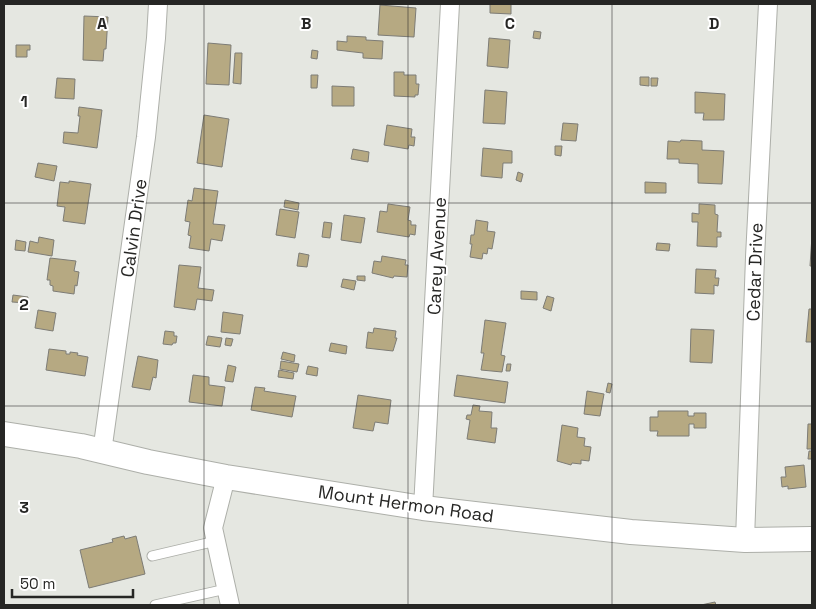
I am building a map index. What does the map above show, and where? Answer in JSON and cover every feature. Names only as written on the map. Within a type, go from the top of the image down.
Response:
[{"type":"main road","name":"Mount Hermon Road","points":[[4,434],[80,446],[226,477],[423,508],[631,532],[744,540],[812,540]]},
{"type":"street","name":"Calvin Drive","points":[[102,452],[144,155],[158,4]]},
{"type":"street","name":"Carey Avenue","points":[[423,508],[450,4]]},
{"type":"street","name":"Cedar Drive","points":[[744,540],[755,257],[768,4]]},
{"type":"street","points":[[226,477],[213,528],[228,597]]},
{"type":"lane","points":[[152,556],[216,541]]},
{"type":"lane","points":[[155,605],[228,597]]},
{"type":"building","points":[[490,4],[511,4],[511,14],[490,13]]},
{"type":"building","points":[[380,5],[416,8],[414,37],[378,35]]},
{"type":"building","points":[[84,16],[108,17],[106,49],[104,49],[103,61],[83,60]]},
{"type":"building","points":[[534,31],[541,32],[540,39],[533,38]]},
{"type":"building","points":[[347,36],[366,37],[366,40],[383,41],[382,59],[363,58],[363,53],[337,50],[337,41],[347,42]]},
{"type":"building","points":[[489,38],[510,40],[508,68],[487,66]]},
{"type":"building","points":[[208,43],[231,45],[229,85],[206,84]]},
{"type":"building","points":[[16,45],[30,45],[30,50],[27,50],[27,57],[16,57]]},
{"type":"building","points":[[312,50],[318,51],[317,59],[311,58]]},
{"type":"building","points":[[235,53],[242,53],[241,84],[233,83]]},
{"type":"building","points":[[394,72],[404,72],[404,75],[416,75],[416,84],[419,84],[418,95],[415,95],[415,97],[394,96]]},
{"type":"building","points":[[311,75],[318,75],[317,88],[311,88]]},
{"type":"building","points":[[640,77],[649,77],[649,86],[640,85]]},
{"type":"building","points":[[57,78],[75,79],[74,99],[55,98]]},
{"type":"building","points":[[651,78],[658,78],[657,86],[651,86]]},
{"type":"building","points":[[332,86],[354,87],[354,106],[332,106]]},
{"type":"building","points":[[485,90],[507,92],[505,124],[483,123]]},
{"type":"building","points":[[695,92],[725,94],[724,120],[703,120],[704,113],[695,113]]},
{"type":"building","points":[[79,107],[102,110],[97,148],[63,143],[64,132],[78,133]]},
{"type":"building","points":[[204,115],[229,119],[222,167],[197,163]]},
{"type":"building","points":[[563,123],[578,124],[576,141],[561,140]]},
{"type":"building","points":[[387,125],[412,129],[411,137],[415,137],[414,146],[409,145],[408,149],[384,145]]},
{"type":"building","points":[[681,140],[702,141],[702,150],[724,151],[722,184],[698,183],[698,164],[679,163],[679,159],[667,159],[668,141],[680,142]]},
{"type":"building","points":[[555,146],[562,146],[561,156],[555,155]]},
{"type":"building","points":[[483,148],[512,151],[512,163],[503,163],[502,178],[481,176]]},
{"type":"building","points":[[353,149],[369,152],[368,162],[351,159]]},
{"type":"building","points":[[38,163],[57,166],[54,181],[35,177]]},
{"type":"building","points":[[518,172],[523,174],[521,182],[516,180]]},
{"type":"building","points":[[69,181],[91,184],[85,224],[63,221],[65,207],[57,206],[60,182],[69,183]]},
{"type":"building","points":[[645,182],[666,183],[666,193],[645,193]]},
{"type":"building","points":[[194,188],[218,191],[213,224],[225,225],[222,241],[211,239],[209,251],[189,248],[191,236],[188,235],[190,222],[185,221],[188,200],[192,201]]},
{"type":"building","points":[[285,200],[299,203],[298,210],[284,207]]},
{"type":"building","points":[[388,204],[410,207],[408,220],[411,221],[411,225],[416,225],[415,235],[410,234],[409,237],[377,232],[380,211],[387,212]]},
{"type":"building","points":[[699,204],[715,205],[715,214],[718,215],[717,232],[721,232],[721,237],[717,237],[717,247],[697,246],[698,222],[692,222],[692,213],[699,214]]},
{"type":"building","points":[[280,209],[299,212],[295,238],[276,235]]},
{"type":"building","points":[[344,215],[365,218],[361,243],[341,240]]},
{"type":"building","points":[[476,220],[488,222],[487,231],[495,232],[492,249],[488,248],[487,254],[483,253],[482,259],[470,257],[471,235],[474,235]]},
{"type":"building","points":[[324,222],[332,223],[330,238],[322,237]]},
{"type":"building","points":[[812,236],[812,266],[810,266]]},
{"type":"building","points":[[39,237],[54,240],[52,256],[28,252],[30,241],[38,243]]},
{"type":"building","points":[[16,240],[26,242],[25,251],[15,250]]},
{"type":"building","points":[[657,243],[670,244],[669,251],[656,250]]},
{"type":"building","points":[[299,253],[309,255],[307,267],[297,266]]},
{"type":"building","points":[[382,256],[406,260],[405,265],[408,265],[407,277],[394,276],[393,278],[372,273],[374,261],[381,262]]},
{"type":"building","points":[[50,258],[76,261],[74,271],[79,272],[74,294],[53,291],[50,280],[47,280]]},
{"type":"building","points":[[179,265],[201,267],[198,288],[214,290],[212,301],[197,299],[195,310],[174,307]]},
{"type":"building","points":[[696,269],[716,270],[715,278],[719,278],[718,286],[714,285],[714,294],[695,293]]},
{"type":"building","points":[[357,276],[365,276],[365,281],[357,280]]},
{"type":"building","points":[[343,279],[356,281],[354,290],[341,287]]},
{"type":"building","points":[[521,291],[537,292],[537,300],[521,299]]},
{"type":"building","points":[[13,295],[28,297],[27,303],[12,302]]},
{"type":"building","points":[[547,296],[554,298],[551,311],[543,308]]},
{"type":"building","points":[[809,309],[812,309],[812,342],[806,342]]},
{"type":"building","points":[[38,310],[56,313],[53,331],[35,328]]},
{"type":"building","points":[[223,312],[243,315],[240,334],[221,332]]},
{"type":"building","points":[[485,320],[506,323],[501,355],[505,356],[502,372],[481,370],[484,353],[481,353]]},
{"type":"building","points":[[374,328],[396,331],[395,338],[397,338],[393,351],[366,348],[368,332],[373,333]]},
{"type":"building","points":[[691,329],[714,330],[712,363],[690,362]]},
{"type":"building","points":[[165,331],[174,332],[174,336],[177,336],[176,343],[172,345],[163,344]]},
{"type":"building","points":[[208,336],[222,338],[220,347],[206,345]]},
{"type":"building","points":[[226,338],[233,339],[231,346],[225,345]]},
{"type":"building","points":[[331,343],[347,346],[346,354],[329,351]]},
{"type":"building","points":[[49,349],[66,351],[66,354],[70,354],[70,352],[78,353],[77,355],[88,357],[85,376],[46,370]]},
{"type":"building","points":[[283,352],[295,355],[294,362],[281,359]]},
{"type":"building","points":[[138,356],[158,360],[156,378],[153,377],[150,390],[132,387]]},
{"type":"building","points":[[281,361],[299,364],[297,372],[280,369]]},
{"type":"building","points":[[507,364],[511,364],[510,371],[506,371]]},
{"type":"building","points":[[228,365],[236,367],[233,382],[225,381]]},
{"type":"building","points":[[308,366],[318,368],[317,376],[306,374]]},
{"type":"building","points":[[279,370],[294,373],[293,379],[278,377]]},
{"type":"building","points":[[193,375],[209,377],[209,385],[225,387],[222,406],[189,402]]},
{"type":"building","points":[[457,375],[508,382],[505,403],[454,396]]},
{"type":"building","points":[[608,383],[612,384],[610,393],[606,392]]},
{"type":"building","points":[[255,387],[265,388],[264,391],[296,396],[292,417],[251,410]]},
{"type":"building","points":[[587,391],[604,394],[600,416],[584,414]]},
{"type":"building","points":[[358,395],[391,400],[388,424],[375,422],[373,431],[353,428]]},
{"type":"building","points":[[473,405],[480,406],[479,411],[492,412],[491,428],[497,428],[495,443],[467,439],[470,420],[466,419],[467,415],[471,415]]},
{"type":"building","points":[[658,411],[688,411],[688,416],[694,416],[694,413],[706,413],[706,428],[694,428],[694,424],[689,424],[689,436],[657,436],[658,431],[650,431],[650,417],[658,417]]},
{"type":"building","points":[[808,424],[812,424],[812,449],[807,449]]},
{"type":"building","points":[[562,425],[578,428],[577,437],[585,438],[584,446],[591,447],[589,461],[581,460],[581,464],[572,463],[571,465],[557,461]]},
{"type":"building","points":[[809,451],[812,451],[812,459],[808,459]]},
{"type":"building","points":[[804,465],[806,487],[788,489],[788,486],[782,487],[781,477],[786,477],[785,467]]},
{"type":"building","points":[[124,536],[125,539],[136,536],[145,574],[89,588],[80,550],[113,542],[112,539]]},
{"type":"building","points":[[715,602],[716,605],[701,605]]}]
